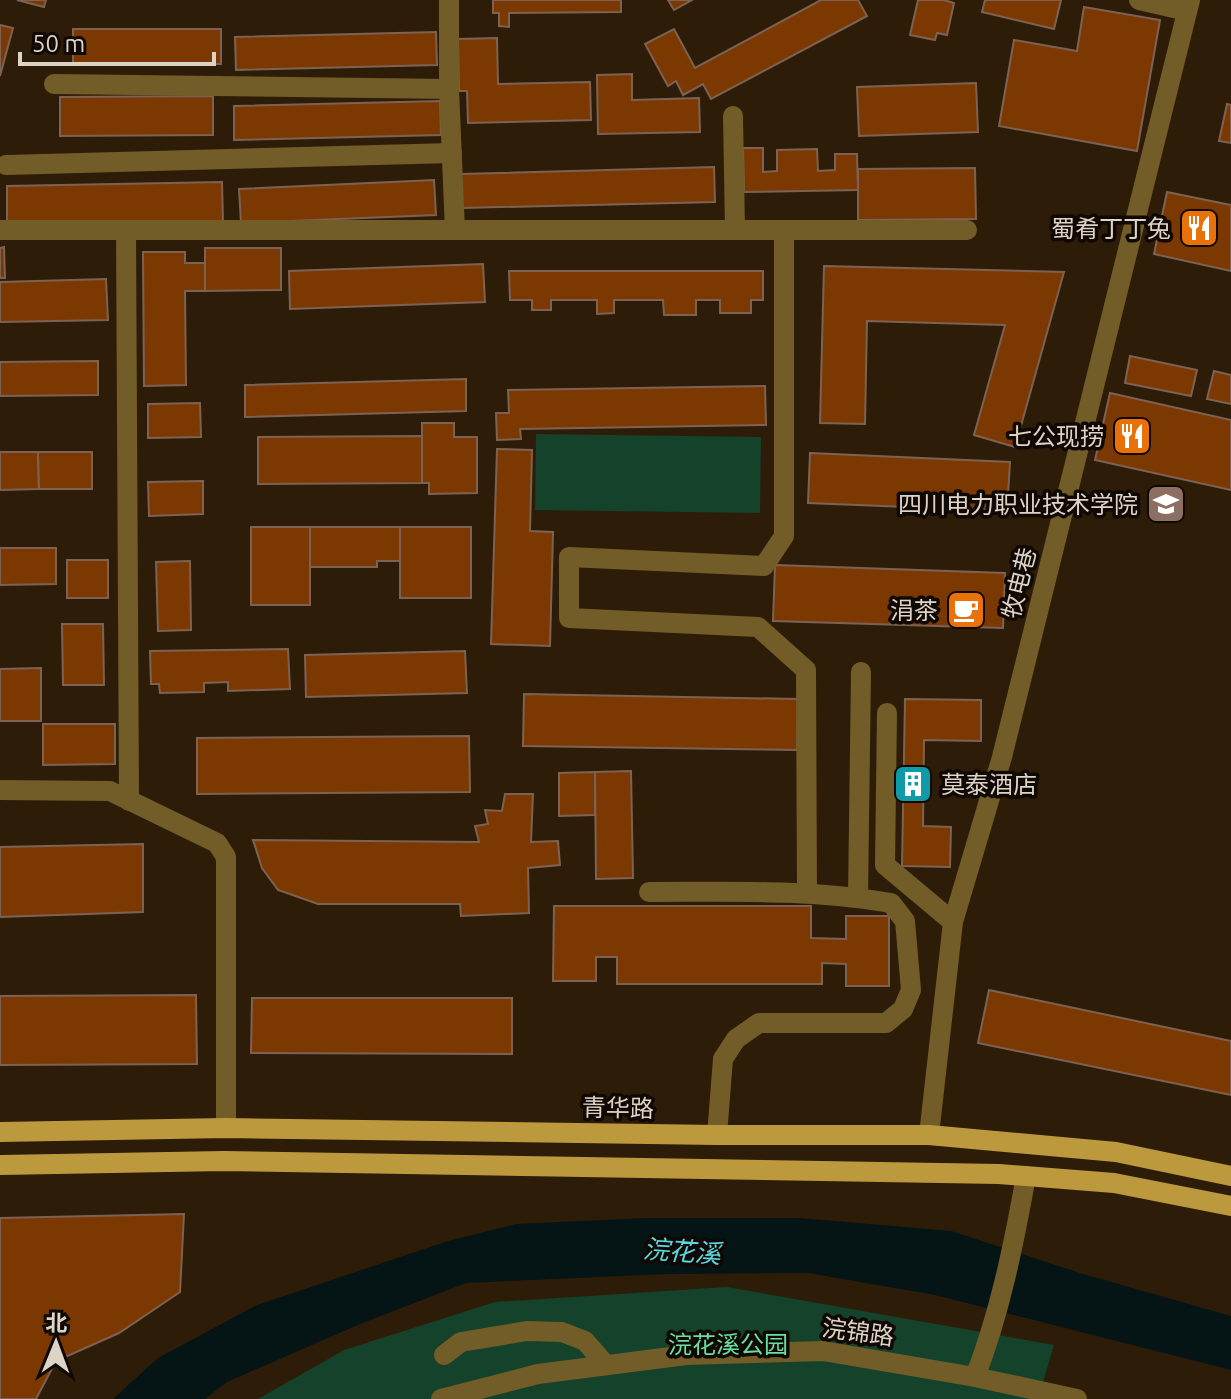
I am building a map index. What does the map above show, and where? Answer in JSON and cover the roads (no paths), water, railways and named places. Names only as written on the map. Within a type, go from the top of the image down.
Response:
[{"type":"main road","name":"青华路","points":[[0,1132],[226,1128],[929,1135],[1116,1152],[1231,1176]]},
{"type":"main road","points":[[0,1165],[224,1161],[1026,1176],[1114,1183],[1231,1206]]},
{"type":"street","points":[[449,0],[455,230]]},
{"type":"street","points":[[1139,0],[1188,6]]},
{"type":"street","name":"牧电巷","points":[[929,1135],[953,922],[1002,757],[1188,6]]},
{"type":"street","points":[[54,84],[449,89]]},
{"type":"street","points":[[733,116],[735,230]]},
{"type":"street","points":[[6,165],[452,153]]},
{"type":"street","points":[[0,230],[967,230]]},
{"type":"street","points":[[126,230],[129,801]]},
{"type":"street","points":[[784,230],[784,536],[764,566],[569,557],[569,618],[758,627],[806,670],[807,893]]},
{"type":"street","points":[[858,898],[861,672]]},
{"type":"street","points":[[887,713],[885,865],[953,922]]},
{"type":"street","points":[[0,790],[110,791],[217,843],[226,857],[226,1128]]},
{"type":"street","points":[[649,892],[807,893],[858,898],[891,903],[905,921],[911,990],[903,1009],[886,1023],[759,1023],[736,1039],[723,1059],[717,1135]]},
{"type":"street","points":[[975,1377],[984,1354],[1017,1226],[1026,1176]]},
{"type":"street","points":[[444,1355],[461,1342],[527,1331],[562,1332],[585,1341],[606,1365]]},
{"type":"street","name":"浣锦路","points":[[441,1399],[538,1374],[606,1365],[686,1355],[823,1351],[975,1377],[1054,1397],[1077,1399]]},
{"type":"water","name":"浣花溪","points":[[647,1218],[799,1218],[951,1231],[1083,1274],[1231,1316],[1231,1370],[935,1295],[808,1273],[667,1274],[466,1283],[360,1324],[227,1382],[205,1399],[113,1399],[158,1358],[257,1305],[448,1241],[516,1224]]},
{"type":"place","name":"蜀肴丁丁兔","points":[[1199,228]]},
{"type":"place","name":"七公现捞","points":[[1132,436]]},
{"type":"place","name":"四川电力职业技术学院","points":[[1166,504]]},
{"type":"place","name":"涓茶","points":[[966,610]]},
{"type":"place","name":"莫泰酒店","points":[[913,784]]},
{"type":"park label","name":"浣花溪公园","points":[[728,1344]]}]
